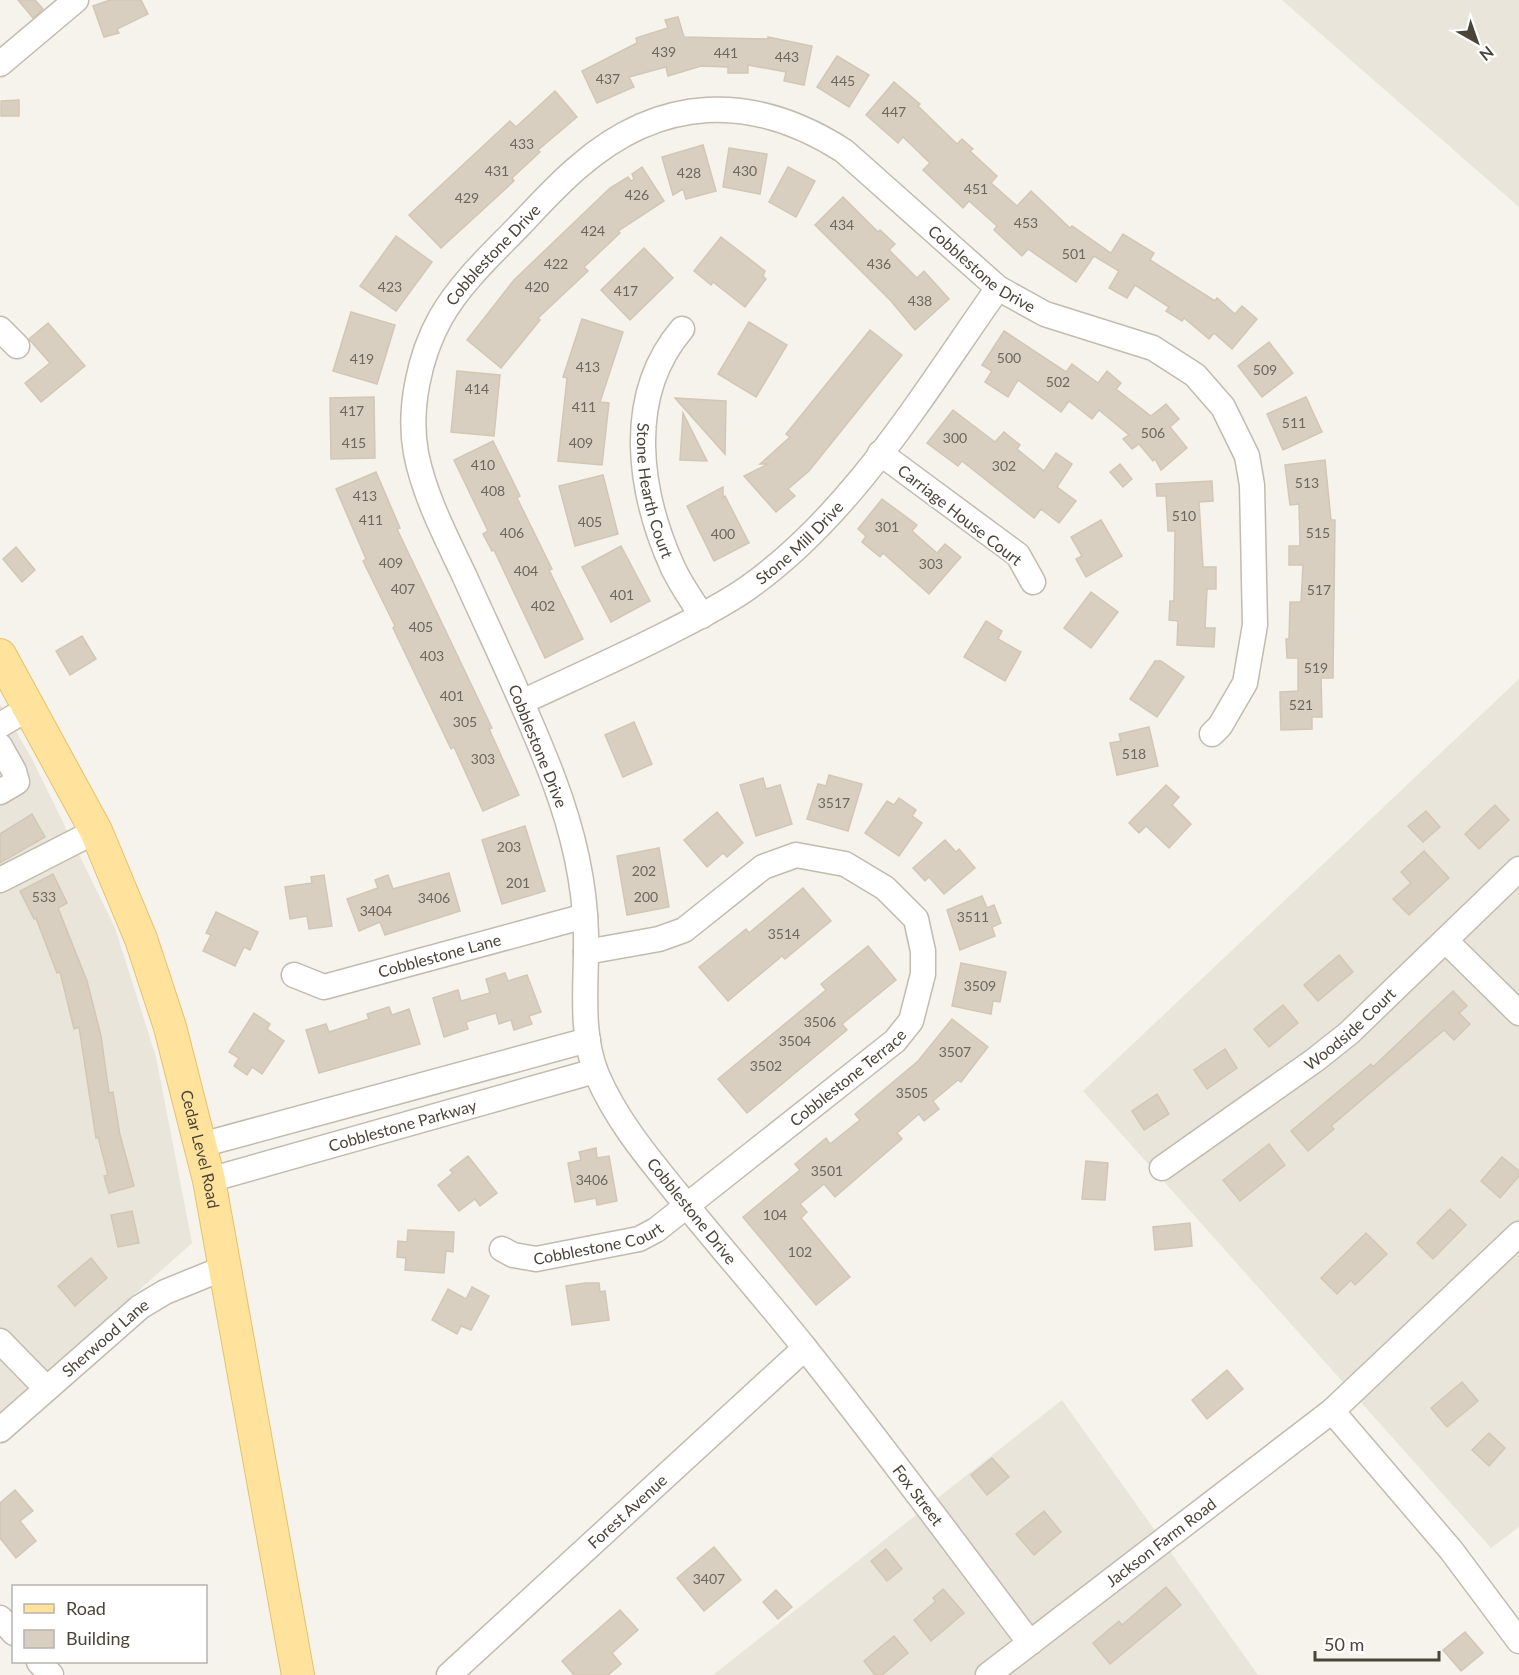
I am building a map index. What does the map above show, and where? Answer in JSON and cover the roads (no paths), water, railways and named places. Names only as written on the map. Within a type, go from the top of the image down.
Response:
[{"type":"main road","name":"Cedar Level Road","points":[[0,655],[31,707],[96,831],[155,980],[209,1180],[298,1675]]},
{"type":"street","points":[[0,64],[76,0]]},
{"type":"street","name":"Cobblestone Drive","points":[[805,1348],[626,1128],[595,1071],[588,1040],[584,996],[585,916],[575,851],[564,809],[522,702],[446,536],[422,475],[414,434],[416,400],[429,343],[441,317],[457,293],[578,167],[606,145],[635,127],[662,117],[719,109],[770,115],[820,136],[844,151],[998,288],[1045,314],[1076,326],[1132,340],[1176,361],[1205,385],[1223,407],[1236,430],[1246,456],[1252,485],[1255,625],[1245,683],[1226,717],[1212,734]]},
{"type":"street","name":"Stone Mill Drive","points":[[522,702],[702,616],[748,588],[778,564],[831,511],[880,453],[998,288]]},
{"type":"street","points":[[0,329],[17,346]]},
{"type":"street","name":"Stone Hearth Court","points":[[682,329],[659,361],[652,381],[643,437],[643,469],[658,531],[674,571],[702,616]]},
{"type":"street","name":"Carriage House Court","points":[[880,453],[1018,555],[1033,582]]},
{"type":"street","points":[[0,725],[31,707]]},
{"type":"street","points":[[0,746],[14,771],[17,782],[0,792]]},
{"type":"street","points":[[0,880],[96,831]]},
{"type":"street","name":"Cobblestone Terrace","points":[[586,952],[659,939],[684,930],[763,867],[796,855],[845,864],[885,888],[916,919],[924,951],[923,974],[911,1021],[895,1041],[688,1207]]},
{"type":"street","name":"Woodside Court","points":[[1162,1168],[1316,1060],[1349,1033],[1519,869]]},
{"type":"street","name":"Cobblestone Lane","points":[[294,975],[324,987],[585,916]]},
{"type":"street","points":[[1446,941],[1519,1013]]},
{"type":"street","name":"Cobblestone Parkway","points":[[201,1145],[588,1040]]},
{"type":"street","name":"Cobblestone Parkway","points":[[209,1180],[595,1071]]},
{"type":"street","name":"Cobblestone Court","points":[[502,1249],[513,1255],[536,1259],[639,1239],[688,1207]]},
{"type":"street","name":"Jackson Farm Road","points":[[988,1675],[1332,1411],[1519,1234]]},
{"type":"street","name":"Sherwood Lane","points":[[0,1430],[140,1307],[165,1292],[224,1268]]},
{"type":"street","points":[[0,1341],[46,1388]]},
{"type":"street","name":"Fox Street","points":[[805,1348],[1030,1642]]},
{"type":"street","name":"Forest Avenue","points":[[449,1675],[805,1348]]},
{"type":"street","points":[[1332,1411],[1451,1550],[1519,1641]]},
{"type":"street","points":[[0,1618],[12,1631]]},
{"type":"street","points":[[40,1663],[51,1675]]}]
